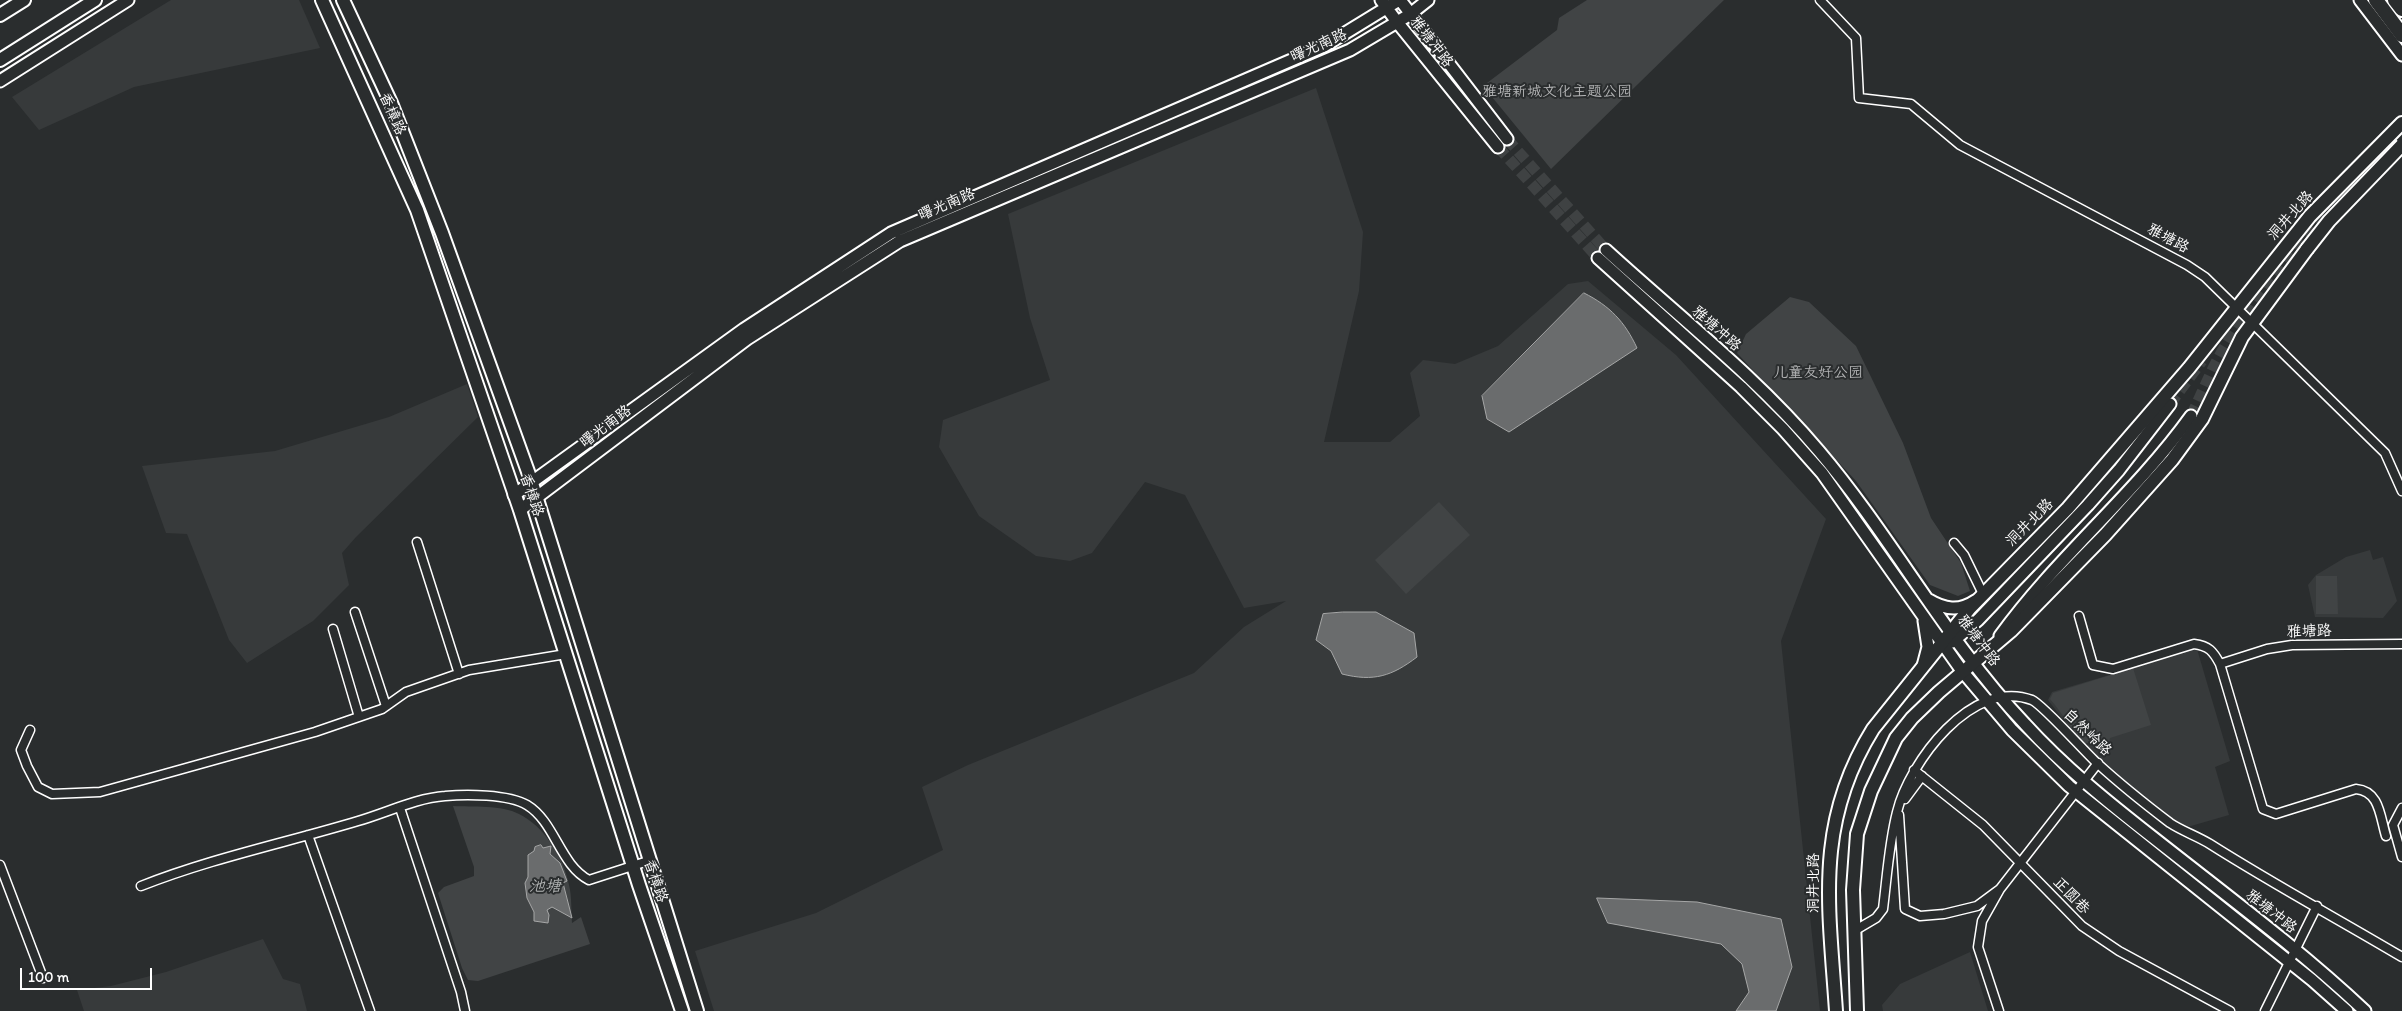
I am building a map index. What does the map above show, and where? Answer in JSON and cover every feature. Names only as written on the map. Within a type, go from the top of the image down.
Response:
[{"type":"highway","points":[[2376,0],[2402,35]]},
{"type":"highway","points":[[2395,0],[2402,9]]},
{"type":"main road","points":[[0,15],[24,0]]},
{"type":"main road","points":[[0,60],[95,0]]},
{"type":"main road","points":[[0,81],[128,0]]},
{"type":"main road","name":"香樟路","points":[[322,0],[417,210],[520,510],[633,866],[682,1011]]},
{"type":"main road","name":"香樟路","points":[[343,0],[394,111],[442,233],[531,480],[697,1011]]},
{"type":"main road","name":"曙光南路","points":[[514,495],[531,480],[744,329],[891,234],[1324,46],[1384,4],[1400,0]]},
{"type":"main road","name":"雅塘冲路","points":[[1400,0],[1409,15],[1507,139]]},
{"type":"main road","name":"曙光南路","points":[[520,510],[747,339],[900,241],[1350,50],[1409,15],[1428,0]]},
{"type":"main road","points":[[2360,0],[2402,56]]},
{"type":"main road","name":"雅塘冲路","points":[[1384,4],[1498,147]]},
{"type":"main road","name":"洞井北路","points":[[1836,1011],[1828,866],[1831,837],[1837,809],[1845,782],[1860,750],[1886,711],[1922,668],[1954,635],[1982,595],[2093,481],[2190,368],[2295,234],[2402,123]]},
{"type":"main road","points":[[2402,128],[2341,197],[2402,146]]},
{"type":"main road","name":"洞井北路","points":[[1857,1011],[1853,890],[1857,834],[1871,791],[1896,738],[1912,718],[1962,671],[2011,631],[2105,535],[2172,460],[2202,419],[2242,337],[2306,249],[2329,221],[2402,146]]},
{"type":"main road","name":"雅塘冲路","points":[[2347,1011],[2289,962],[2076,792],[2012,730],[1962,671],[1945,644],[1822,473],[1783,429],[1602,254],[1722,353],[1792,420],[1850,491],[1954,635],[2023,723],[2084,781],[2295,950],[2365,1011]]},
{"type":"main road","points":[[1954,635],[1978,620],[2088,505],[2119,470],[2170,404]]},
{"type":"main road","points":[[1993,646],[2023,605],[2127,495],[2191,416]]},
{"type":"main road","points":[[1928,599],[1944,607],[1954,608],[1963,607],[1982,595]]},
{"type":"main road","points":[[1919,609],[1928,639],[1922,668]]},
{"type":"street","name":"雅塘路","points":[[1820,0],[1856,38],[1860,98],[1911,104],[1960,145],[2187,264],[2218,288],[2236,309],[2385,453],[2402,492]]},
{"type":"street","points":[[417,542],[459,674]]},
{"type":"street","points":[[1954,543],[1964,555],[1982,595]]},
{"type":"street","points":[[355,612],[386,706]]},
{"type":"street","points":[[2078,616],[2093,665],[2113,669],[2194,644],[2212,650],[2220,664],[2263,810],[2276,814],[2356,789],[2366,790],[2373,795],[2386,836]]},
{"type":"street","points":[[332,630],[359,717]]},
{"type":"street","name":"雅塘路","points":[[2220,664],[2268,649],[2292,644],[2402,644]]},
{"type":"street","points":[[30,730],[21,750],[26,766],[38,787],[52,794],[100,792],[314,732],[386,706],[406,692],[459,674],[566,654]]},
{"type":"street","name":"自然岭路","points":[[1854,931],[1876,918],[1883,909],[1897,812],[1914,770],[1940,736],[1968,711],[1988,701],[2015,696],[2033,701],[2098,764],[2172,824],[2193,834],[2261,877],[2316,906],[2402,958]]},
{"type":"street","points":[[1999,1011],[1978,948],[1982,922],[2000,889],[2098,764]]},
{"type":"street","name":"正圆巷","points":[[1914,770],[1984,825],[2082,926],[2119,951],[2230,1011]]},
{"type":"street","points":[[1922,776],[1906,794],[1900,814],[1905,909],[1920,916],[1944,914],[1977,906],[2000,889]]},
{"type":"street","points":[[141,886],[217,859],[443,796],[508,799],[526,805],[538,814],[582,876],[589,880],[651,860]]},
{"type":"street","points":[[400,808],[461,992],[465,1011]]},
{"type":"street","points":[[2402,808],[2393,825],[2402,857]]},
{"type":"street","points":[[308,835],[370,1011]]},
{"type":"street","points":[[0,865],[43,978]]},
{"type":"street","points":[[2266,1011],[2316,906]]},
{"type":"shaded area","points":[[171,0],[299,0],[320,48],[134,87],[39,130],[12,97]]},
{"type":"shaded area","points":[[1316,88],[1363,232],[1359,291],[1324,442],[1390,442],[1420,416],[1410,373],[1423,360],[1455,364],[1498,346],[1568,284],[1588,281],[1676,355],[1826,519],[1781,641],[1820,1011],[714,1011],[695,951],[816,913],[943,850],[922,787],[968,765],[1194,673],[1244,627],[1286,601],[1244,608],[1185,495],[1145,482],[1092,553],[1070,561],[1036,556],[979,516],[939,447],[943,420],[1050,380],[1030,318],[1008,214]]},
{"type":"shaded area","points":[[467,384],[478,417],[342,553],[349,585],[313,621],[247,663],[229,640],[187,534],[166,533],[142,466],[275,451],[389,417]]},
{"type":"shaded area","points":[[2370,550],[2373,560],[2383,557],[2397,601],[2383,618],[2315,617],[2308,585],[2316,575],[2346,557]]},
{"type":"shaded area","points":[[2197,649],[2230,761],[2215,767],[2229,815],[2184,828],[2159,811],[2087,747],[2088,743],[2083,745],[2048,700],[2052,692]]},
{"type":"shaded area","points":[[263,939],[283,979],[300,984],[307,1011],[84,1011],[77,990],[111,986],[166,972]]},
{"type":"shaded area","points":[[1970,952],[1988,1011],[1883,1011],[1882,1005],[1900,984]]},
{"type":"green space","name":"雅塘新城文化主题公园","points":[[1587,0],[1724,0],[1551,169],[1483,86],[1557,30],[1559,18]]},
{"type":"green space","name":"儿童友好公园","points":[[1790,297],[1809,302],[1856,346],[1903,443],[1931,518],[1961,563],[1970,591],[1958,596],[1930,585],[1856,481],[1737,353],[1746,334]]},
{"type":"green space","points":[[1439,502],[1470,535],[1406,594],[1375,560]]},
{"type":"green space","points":[[2316,576],[2337,576],[2338,614],[2316,614]]},
{"type":"green space","points":[[2133,668],[2151,725],[2110,738],[2109,742],[2083,743],[2050,699],[2053,693]]},
{"type":"green space","points":[[453,806],[504,809],[519,814],[537,826],[558,854],[563,864],[570,890],[572,923],[581,917],[590,944],[478,981],[468,980],[462,968],[438,893],[444,887],[474,876],[474,867]]},
{"type":"water","points":[[1584,293],[1602,303],[1616,316],[1627,330],[1637,348],[1509,432],[1487,419],[1482,396]]},
{"type":"water","points":[[1376,612],[1414,633],[1417,657],[1399,669],[1382,676],[1364,677],[1342,674],[1331,651],[1316,640],[1323,614]]},
{"type":"water","name":"池塘","points":[[541,845],[543,848],[551,846],[550,854],[560,863],[567,881],[563,883],[572,918],[552,907],[547,910],[549,915],[548,923],[534,921],[534,912],[527,898],[525,883],[528,877],[528,855],[534,851],[535,847]]},
{"type":"water","points":[[1597,898],[1697,902],[1781,919],[1792,967],[1776,1011],[1736,1011],[1749,992],[1742,964],[1721,944],[1608,923]]},
{"type":"tunnel","points":[[1507,139],[1606,250]]},
{"type":"tunnel","points":[[1498,147],[1598,258]]},
{"type":"tunnel","points":[[2191,416],[2221,353],[2257,296],[2301,242],[2333,211]]},
{"type":"tunnel","points":[[2170,404],[2202,361]]}]
